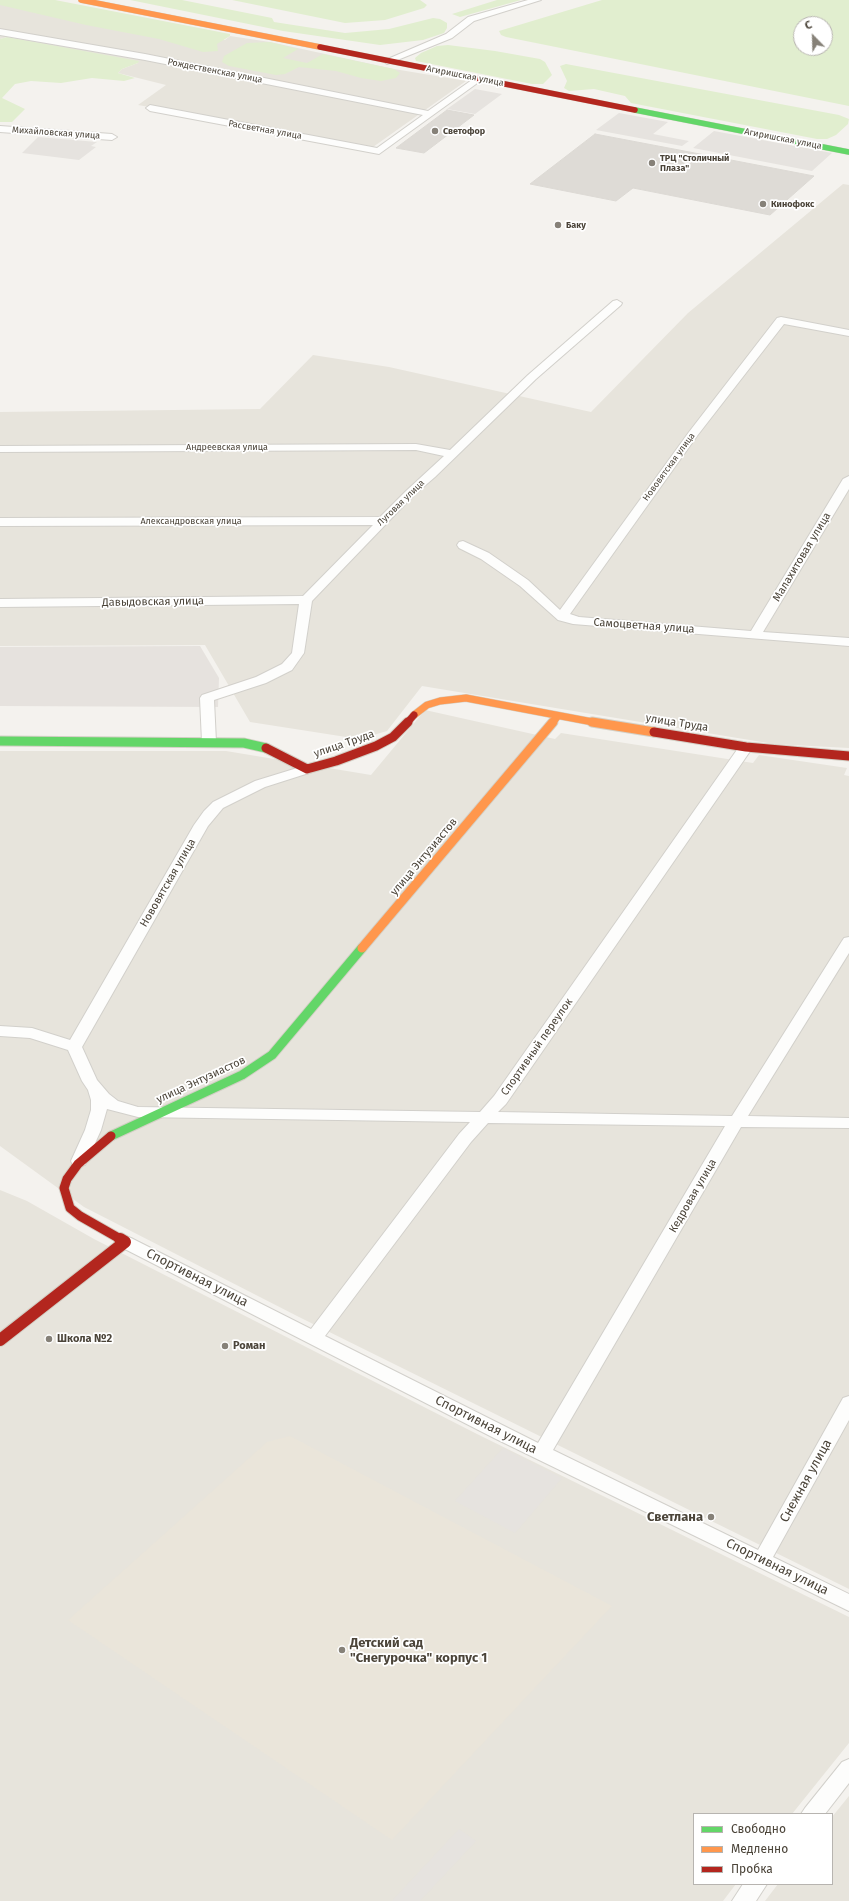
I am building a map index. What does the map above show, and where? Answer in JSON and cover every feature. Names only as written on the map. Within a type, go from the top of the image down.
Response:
[{"type":"street","name":"Агиришская улица","points":[[81,0],[849,152]]},
{"type":"street","points":[[387,61],[449,36],[471,20],[537,0]]},
{"type":"street","name":"Рождественская улица","points":[[0,32],[153,58],[430,114]]},
{"type":"street","points":[[430,114],[479,79]]},
{"type":"street","name":"Рассветная улица","points":[[150,108],[379,151],[430,114]]},
{"type":"street","name":"Михайловская улица","points":[[0,129],[112,138]]},
{"type":"street","name":"Луговая улица","points":[[306,600],[382,521],[532,377],[617,303]]},
{"type":"street","name":"Нововятская улица","points":[[562,617],[693,434],[781,320],[849,333]]},
{"type":"street","name":"Андреевская улица","points":[[0,449],[416,447],[453,454]]},
{"type":"street","name":"Малахитовая улица","points":[[755,635],[849,479]]},
{"type":"street","name":"Александровская улица","points":[[0,522],[382,521]]},
{"type":"street","name":"Самоцветная улица","points":[[463,545],[485,556],[519,579],[562,617],[577,621],[849,642]]},
{"type":"street","points":[[209,742],[207,698],[261,680],[288,667],[298,653],[306,600]]},
{"type":"street","name":"Давыдовская улица","points":[[0,603],[306,600]]},
{"type":"street","name":"улица Труда","points":[[0,742],[244,743],[257,746],[307,769],[344,758],[376,746],[393,737],[416,713],[428,706],[440,701],[466,698],[485,700],[558,716],[746,747],[849,756]]},
{"type":"street","name":"улица Энтузиастов","points":[[125,1242],[80,1216],[70,1208],[64,1188],[67,1179],[78,1164],[108,1138],[130,1126],[242,1075],[272,1055],[558,716]]},
{"type":"street","name":"Спортивный переулок","points":[[314,1337],[465,1138],[500,1100],[746,747]]},
{"type":"street","name":"Нововятская улица","points":[[74,1047],[197,831],[209,814],[218,806],[260,784],[307,769]]},
{"type":"street","name":"Кедровая улица","points":[[542,1453],[736,1122],[849,941]]},
{"type":"street","points":[[0,1031],[32,1033],[74,1047],[96,1090],[99,1100],[99,1110],[89,1140],[78,1164]]},
{"type":"street","points":[[96,1090],[112,1104],[126,1110],[159,1113],[849,1123]]},
{"type":"street","points":[[0,1340],[125,1242]]},
{"type":"street","name":"Спортивная улица","points":[[125,1242],[542,1453],[849,1603]]},
{"type":"street","name":"Снежная улица","points":[[762,1560],[849,1403]]},
{"type":"street","points":[[813,1813],[849,1768]]},
{"type":"street","points":[[743,1901],[755,1885]]},
{"type":"shaded area","points":[[0,0],[37,0],[225,40],[230,36],[270,42],[394,69],[466,81],[373,147],[138,105],[166,85],[118,73],[122,69],[138,63],[7,37],[0,39]]},
{"type":"shaded area","points":[[475,89],[502,94],[475,114],[447,109]]},
{"type":"shaded area","points":[[619,113],[668,122],[653,134],[689,141],[682,146],[596,130]]},
{"type":"shaded area","points":[[714,131],[832,153],[812,171],[693,148]]},
{"type":"shaded area","points":[[38,137],[97,142],[91,146],[96,147],[79,160],[22,153]]},
{"type":"shaded area","points":[[843,184],[849,185],[849,748],[774,744],[422,686],[387,731],[359,739],[250,722],[205,645],[0,646],[0,412],[260,409],[313,355],[389,367],[591,412],[688,313]]},
{"type":"shaded area","points":[[200,646],[219,678],[218,707],[0,706],[0,647]]},
{"type":"shaded area","points":[[425,710],[555,739],[561,733],[753,763],[759,755],[847,768],[844,775],[849,776],[849,1589],[299,1317],[84,1207],[0,1146],[0,751],[226,751],[371,775]]},
{"type":"shaded area","points":[[0,1190],[27,1201],[94,1239],[477,1434],[849,1617],[849,1743],[793,1813],[693,1813],[693,1885],[735,1885],[723,1901],[0,1901]]},
{"type":"shaded area","name":"Детский сад \"Снегурочка\" корпус 1","points":[[290,1436],[612,1606],[392,1840],[68,1620],[267,1442]]},
{"type":"shaded area","points":[[503,1448],[562,1478],[515,1533],[455,1501]]},
{"type":"shaded area","points":[[849,1796],[849,1901],[765,1901],[777,1885],[833,1885],[833,1816]]},
{"type":"shaded area","points":[[459,1829],[476,1841],[420,1901],[392,1901]]},
{"type":"green space","points":[[0,0],[55,0],[230,34],[230,36],[217,44],[218,51],[203,52],[159,39],[86,25],[0,5]]},
{"type":"green space","points":[[130,0],[182,0],[272,18],[274,22],[345,33],[389,29],[433,18],[440,19],[447,23],[447,28],[444,33],[423,40],[380,45],[283,31]]},
{"type":"green space","points":[[232,0],[420,0],[427,5],[424,8],[385,20],[345,23]]},
{"type":"green space","points":[[497,0],[521,0],[460,17],[452,14]]},
{"type":"green space","points":[[602,0],[849,0],[849,106],[506,37],[501,35],[499,31]]},
{"type":"green space","points":[[7,37],[139,61],[138,63],[122,69],[118,73],[135,78],[124,81],[92,78],[61,83],[31,81],[15,84],[2,98],[25,109],[12,122],[0,122],[0,39]]},
{"type":"green space","points":[[270,42],[298,49],[283,58],[307,63],[323,54],[394,69],[400,73],[396,78],[381,81],[361,78],[336,71],[299,67],[285,74],[276,75],[229,66],[222,62],[224,56],[247,43]]},
{"type":"green space","points":[[448,45],[540,59],[545,62],[552,75],[543,84],[532,84],[416,61],[415,58],[421,53],[437,46]]},
{"type":"green space","points":[[566,64],[839,115],[849,119],[848,124],[836,135],[827,139],[817,139],[631,103],[625,96],[594,89],[569,91],[564,88],[567,81],[560,66]]},
{"type":"building","name":"Светофор","points":[[447,110],[474,115],[424,153],[396,148]]},
{"type":"building","name":"ТРЦ \"Столичный Плаза\"","points":[[595,134],[814,176],[770,215],[633,188],[616,201],[530,184]]},
{"type":"traffic: fast","points":[[635,110],[849,152]]},
{"type":"traffic: fast","points":[[0,741],[244,743],[266,748]]},
{"type":"traffic: fast","points":[[111,1136],[242,1075],[272,1055],[362,948]]},
{"type":"traffic: slow","points":[[81,0],[320,47]]},
{"type":"traffic: slow","points":[[414,715],[427,705],[440,701],[466,698],[558,716],[654,732]]},
{"type":"traffic: slow","points":[[362,948],[558,716]]},
{"type":"traffic: jam","points":[[320,47],[635,110]]},
{"type":"traffic: jam","points":[[266,748],[307,769],[336,761],[376,746],[393,737],[414,715]]},
{"type":"traffic: jam","points":[[654,732],[746,747],[849,756]]},
{"type":"traffic: jam","points":[[0,1340],[125,1242],[80,1216],[70,1208],[64,1188],[67,1179],[78,1164],[111,1136]]},
{"type":"place","name":"Светофор","points":[[435,131]]},
{"type":"place","name":"ТРЦ \"Столичный Плаза\"","points":[[652,163]]},
{"type":"place","name":"Кинофокс","points":[[763,204]]},
{"type":"place","name":"Баку","points":[[558,225]]},
{"type":"place","name":"Школа №2","points":[[49,1339]]},
{"type":"place","name":"Роман","points":[[225,1346]]},
{"type":"place","name":"Светлана","points":[[711,1517]]},
{"type":"place","name":"Детский сад \"Снегурочка\" корпус 1","points":[[342,1650]]}]
